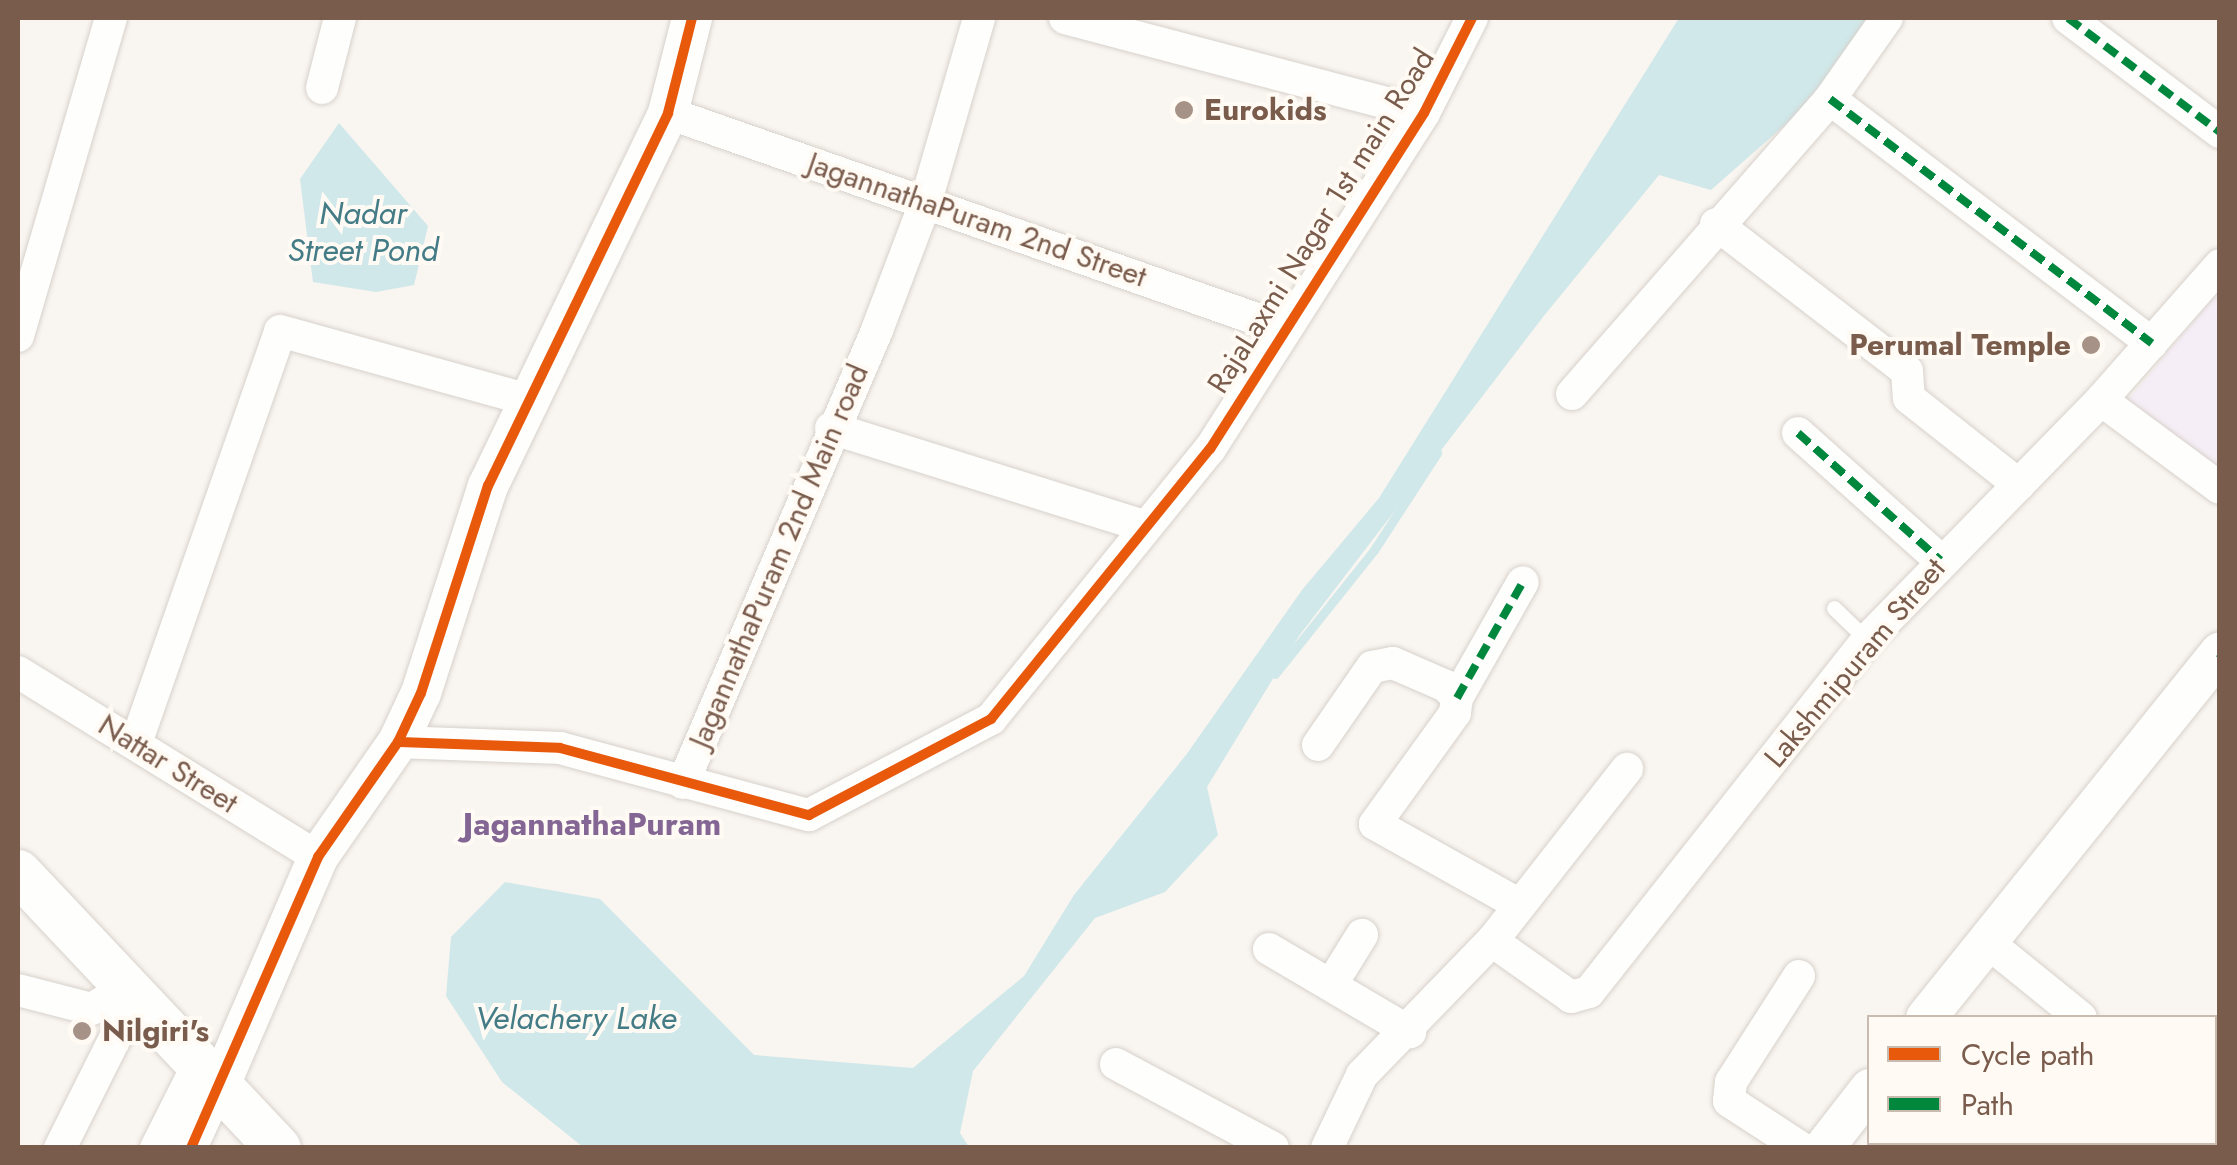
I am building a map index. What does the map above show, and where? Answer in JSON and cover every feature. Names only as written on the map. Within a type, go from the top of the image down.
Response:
[{"type":"main road","points":[[18,872],[278,1148]]},
{"type":"street","points":[[18,336],[112,18]]},
{"type":"street","points":[[322,88],[340,18]]},
{"type":"street","points":[[156,1148],[210,1074],[318,857],[398,742],[421,693],[482,503],[668,113],[692,18]]},
{"type":"street","name":"JagannathaPuram 2nd Main road","points":[[683,783],[876,330],[926,201],[980,18]]},
{"type":"street","points":[[1065,18],[1424,113]]},
{"type":"street","name":"RajaLaxmi Nagar 1st main Road","points":[[398,742],[560,748],[809,814],[990,718],[1210,448],[1424,113],[1472,18]]},
{"type":"street","points":[[1572,394],[1716,224],[1830,99],[1887,18]]},
{"type":"street","points":[[2068,18],[2220,132]]},
{"type":"street","points":[[1830,99],[2152,342]]},
{"type":"street","name":"JagannathaPuram 2nd Street","points":[[668,113],[1285,329]]},
{"type":"street","points":[[1716,224],[1907,372],[1910,398],[2019,485]]},
{"type":"street","name":"Lakshmipuram Street","points":[[1492,941],[1571,997],[1590,992],[1867,640],[1940,560],[2101,400],[2220,265]]},
{"type":"street","points":[[136,743],[280,331],[528,400]]},
{"type":"street","points":[[2101,400],[2220,488]]},
{"type":"street","points":[[831,428],[1143,526]]},
{"type":"street","points":[[1798,434],[1940,560]]},
{"type":"street","points":[[1520,905],[1376,824],[1455,713],[1457,698],[1523,582]]},
{"type":"street","points":[[1928,1015],[2219,653]]},
{"type":"street","points":[[1318,744],[1366,674],[1384,662],[1446,686],[1457,698]]},
{"type":"street","name":"Nattar Street","points":[[18,672],[318,857]]},
{"type":"street","points":[[1326,1148],[1362,1075],[1410,1032],[1492,941],[1627,769]]},
{"type":"street","points":[[1331,985],[1362,935]]},
{"type":"street","points":[[1986,941],[2078,1015]]},
{"type":"street","points":[[1269,948],[1410,1032]]},
{"type":"street","points":[[1799,976],[1732,1082],[1728,1101],[1801,1148]]},
{"type":"street","points":[[18,990],[92,1009],[132,992]]},
{"type":"street","points":[[60,1148],[132,992]]},
{"type":"street","points":[[1116,1064],[1273,1148]]},
{"type":"street","points":[[191,1147],[210,1074]]},
{"type":"street","points":[[1824,1148],[1867,1093]]},
{"type":"lane","points":[[1834,608],[1867,640]]},
{"type":"shaded area","points":[[2219,291],[2219,490],[2122,407]]},
{"type":"water","name":"Velachery Lake","points":[[1679,18],[1871,18],[1811,102],[1711,190],[1659,175],[1543,317],[1299,636],[1207,787],[1218,835],[1165,892],[1095,918],[973,1071],[960,1133],[969,1147],[583,1147],[502,1082],[446,996],[451,937],[505,882],[600,899],[754,1055],[913,1068],[1024,976],[1074,895],[1186,755],[1302,590],[1379,498]]},
{"type":"water","name":"Nadar Street Pond","points":[[339,123],[428,226],[414,285],[376,292],[313,282],[300,179]]},
{"type":"waterway","points":[[1275,674],[1374,550],[1437,453]]},
{"type":"marked path","points":[[2068,18],[2220,132]]},
{"type":"marked path","points":[[1830,99],[2152,343]]},
{"type":"marked path","points":[[1798,433],[1940,560]]},
{"type":"marked path","points":[[1457,698],[1523,582]]},
{"type":"cycle path","points":[[191,1148],[318,857],[398,742],[421,693],[488,486],[668,113],[692,18]]},
{"type":"cycle path","points":[[398,742],[560,748],[809,815],[991,719],[1210,449],[1424,113],[1472,18]]},
{"type":"place","name":"Eurokids","points":[[1184,110]]},
{"type":"place","name":"Perumal Temple","points":[[2091,345]]},
{"type":"place","name":"Nilgiri's","points":[[82,1031]]},
{"type":"district","name":"JagannathaPuram","points":[[592,824]]}]
